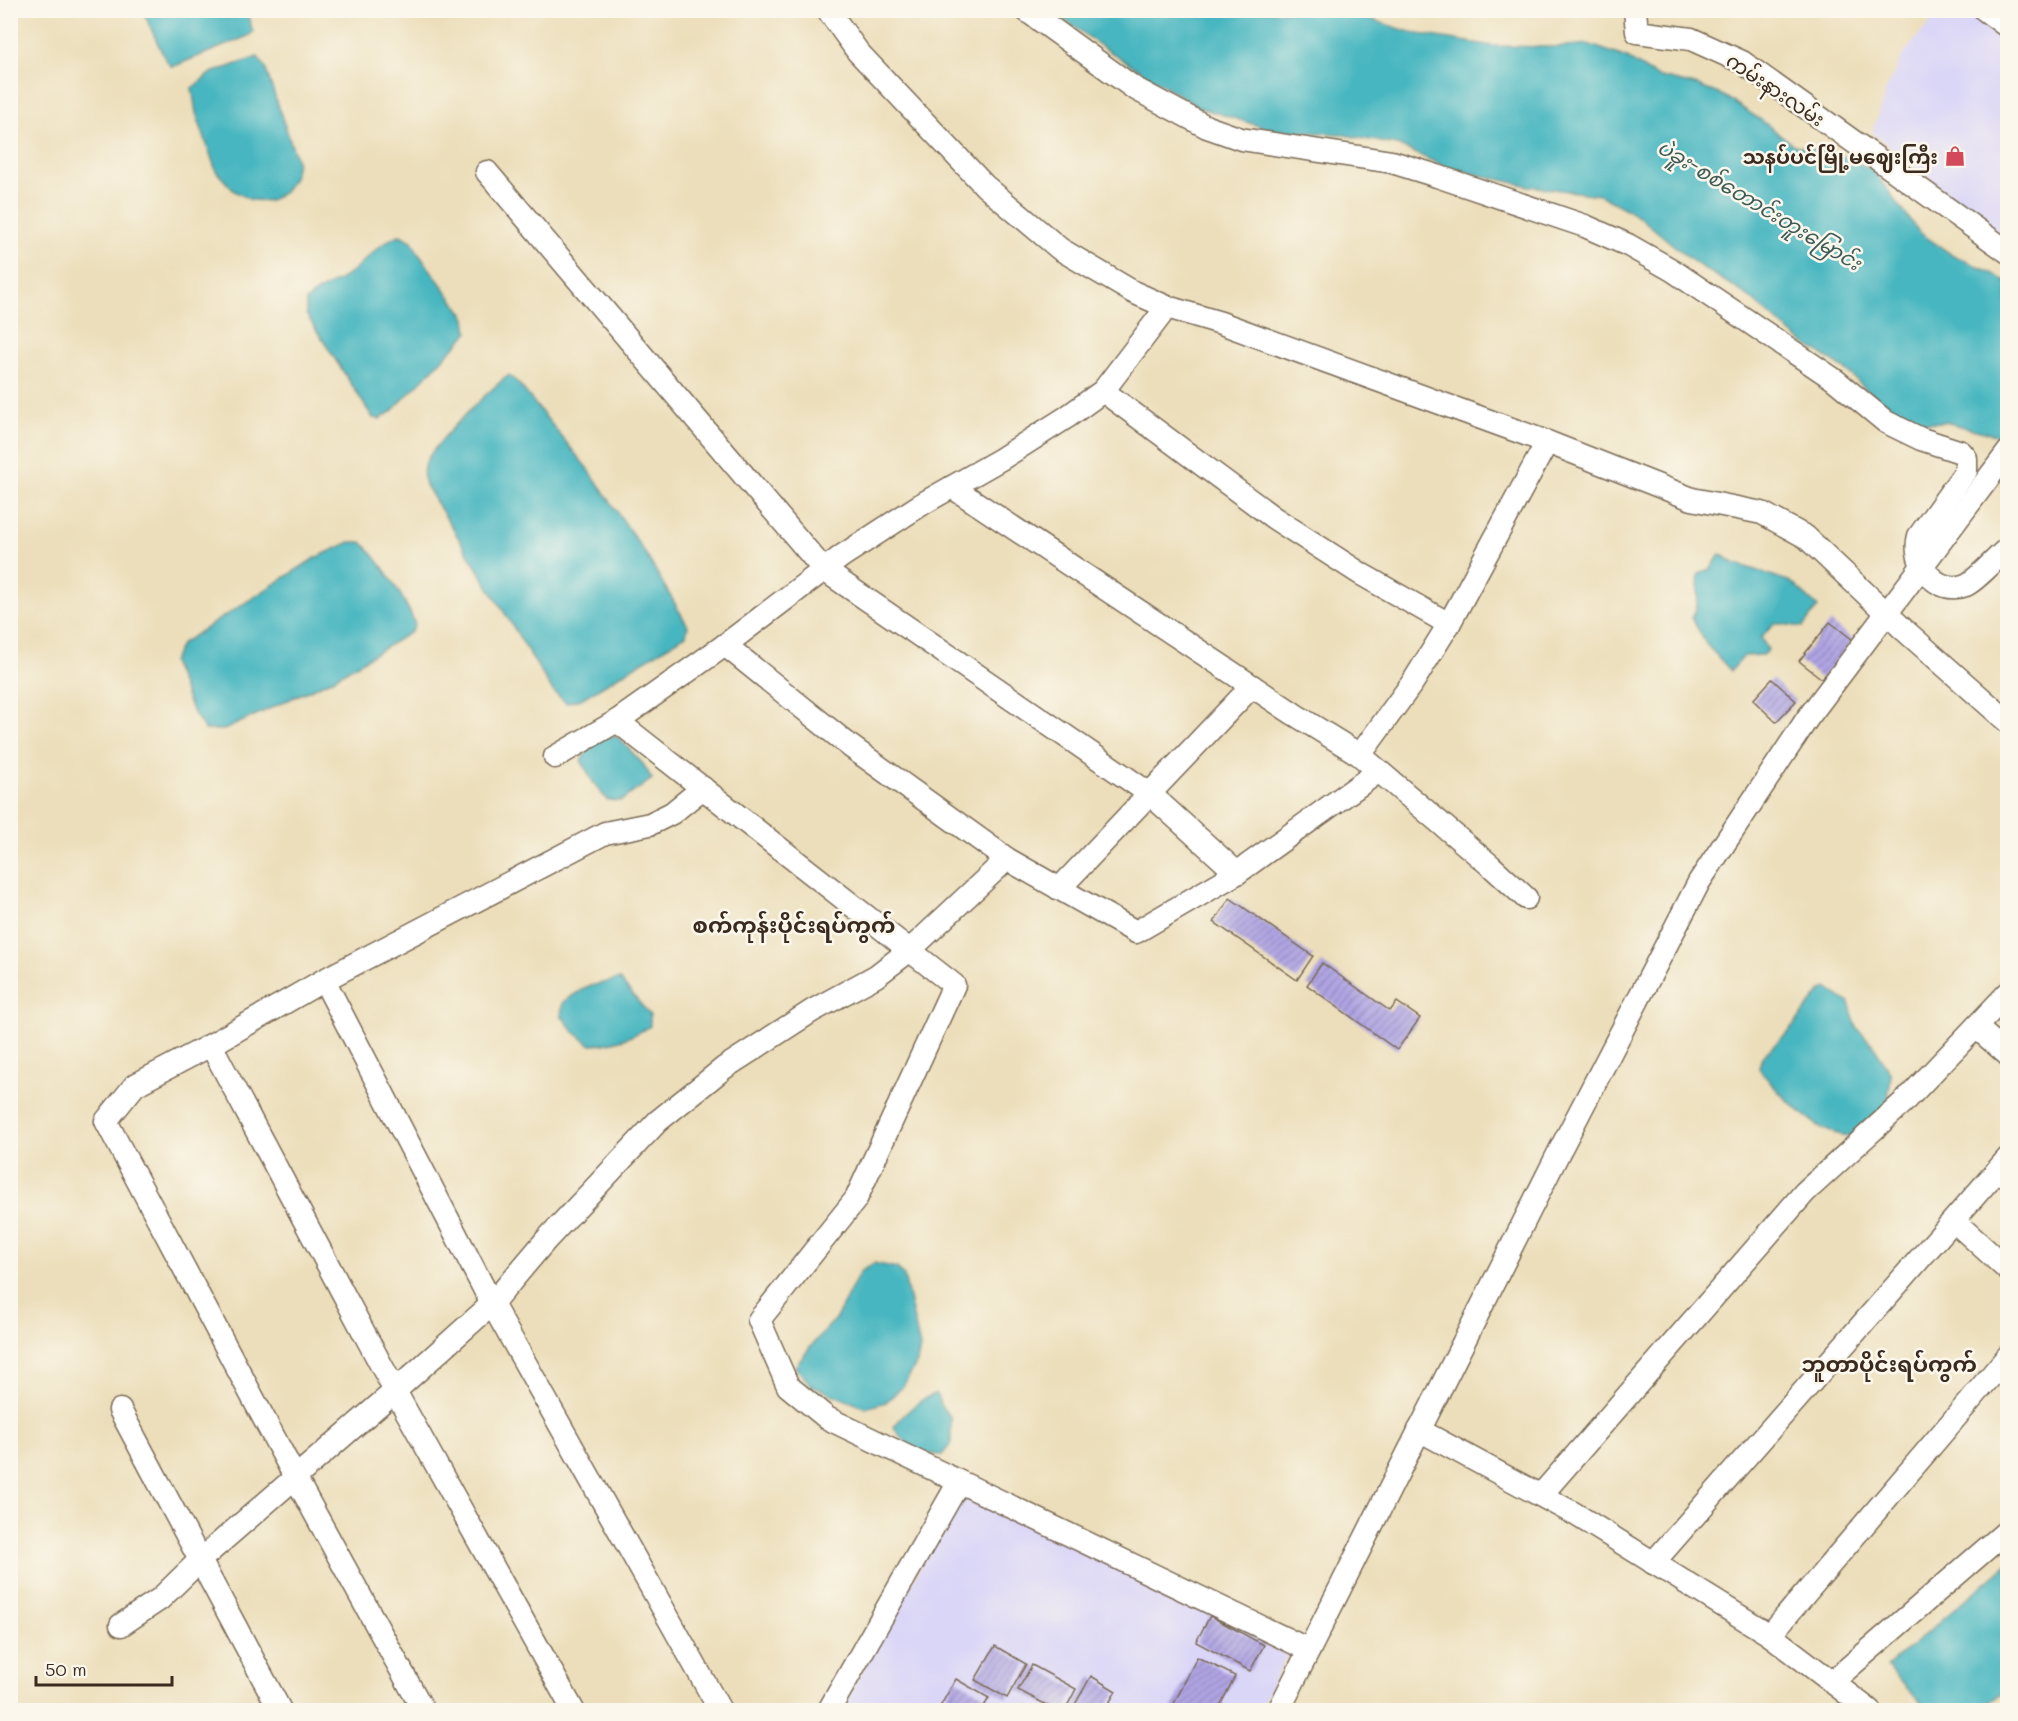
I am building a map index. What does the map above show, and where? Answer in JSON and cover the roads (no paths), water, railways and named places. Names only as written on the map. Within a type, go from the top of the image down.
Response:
[{"type":"street","points":[[828,10],[858,52],[985,186],[1060,249],[1134,292],[1167,307],[1221,323],[1547,442],[1692,499],[1762,513],[1806,537],[1887,612],[1900,627],[2007,722]]},
{"type":"street","points":[[1026,10],[1134,88],[1207,127],[1241,139],[1392,162],[1585,226],[1628,245],[1672,270],[1835,380],[1886,422],[1921,440],[1961,452],[1966,458],[1966,471],[1918,536],[1916,545],[1921,567],[1939,584],[1954,588],[1968,585],[2007,548]]},
{"type":"street","name":"ကမ်းနားလမ်း","points":[[1635,10],[1637,32],[1691,39],[1742,62],[2007,252]]},
{"type":"street","points":[[1985,10],[2007,27]]},
{"type":"street","points":[[487,171],[824,570],[1150,794],[1237,873]]},
{"type":"street","points":[[555,757],[617,721],[725,645],[824,570],[922,504],[1020,447],[1103,391],[1167,307]]},
{"type":"street","points":[[1103,391],[1274,518],[1361,574],[1449,624]]},
{"type":"street","points":[[1360,755],[1413,682],[1449,624],[1547,442]]},
{"type":"street","points":[[1279,1710],[1558,1154],[1699,882],[1807,719],[2006,455]]},
{"type":"street","points":[[952,487],[1360,755],[1526,898]]},
{"type":"street","points":[[725,645],[850,746],[1007,859],[1136,932],[1237,873],[1379,771]]},
{"type":"street","points":[[1059,889],[1252,686]]},
{"type":"street","points":[[617,721],[954,985],[856,1199],[759,1320],[788,1386],[827,1419],[1309,1650]]},
{"type":"street","points":[[423,1710],[295,1477],[106,1122],[135,1085],[211,1045],[324,980],[605,833],[650,824],[672,813],[703,788]]},
{"type":"street","points":[[121,1625],[160,1599],[200,1560],[492,1304],[546,1240],[658,1121],[724,1068],[812,1011],[876,976],[910,950],[1007,859]]},
{"type":"street","points":[[324,980],[492,1304],[720,1710]]},
{"type":"street","points":[[1541,1495],[1805,1192],[1908,1098],[2007,993]]},
{"type":"street","points":[[1976,1027],[2007,1055]]},
{"type":"street","points":[[211,1045],[395,1391],[573,1710]]},
{"type":"street","points":[[1653,1563],[2007,1158]]},
{"type":"street","points":[[1954,1221],[2007,1270]]},
{"type":"street","points":[[1770,1635],[2007,1356]]},
{"type":"street","points":[[120,1410],[280,1710]]},
{"type":"street","points":[[1419,1430],[1575,1514],[1770,1635],[1869,1710]]},
{"type":"street","points":[[829,1710],[959,1482]]},
{"type":"street","points":[[1833,1682],[2007,1530]]},
{"type":"water","points":[[143,11],[246,11],[253,32],[172,67],[165,59]]},
{"type":"water","name":"ပဲခူး-စစ်တောင်းတူးမြောင်း","points":[[1052,11],[1345,11],[1413,33],[1493,46],[1556,47],[1588,44],[1627,58],[1656,76],[1695,85],[1724,96],[1794,145],[1842,156],[1872,169],[1919,232],[1951,254],[1994,274],[2007,283],[2007,438],[1945,422],[1911,423],[1883,406],[1846,370],[1798,339],[1747,295],[1695,263],[1637,215],[1600,195],[1529,186],[1448,168],[1397,145],[1339,134],[1272,130],[1198,107],[1104,48]]},
{"type":"water","points":[[258,57],[265,67],[297,161],[294,178],[284,192],[270,201],[251,200],[234,191],[216,171],[196,113],[192,88],[211,73]]},
{"type":"water","points":[[400,235],[412,241],[418,253],[466,318],[468,333],[391,412],[380,419],[373,418],[306,314],[306,301],[349,274],[376,249]]},
{"type":"water","points":[[509,375],[519,384],[591,473],[645,553],[688,626],[686,635],[581,699],[566,703],[552,690],[424,482],[424,466],[439,443],[476,404]]},
{"type":"water","points":[[350,542],[362,542],[385,570],[415,624],[411,632],[331,680],[224,730],[205,730],[192,710],[172,662],[181,644],[315,558]]},
{"type":"water","points":[[1720,554],[1734,563],[1791,582],[1818,607],[1803,627],[1774,623],[1761,638],[1768,650],[1763,655],[1744,656],[1731,671],[1706,644],[1692,618],[1697,602],[1699,574],[1711,569]]},
{"type":"water","points":[[606,736],[618,737],[643,764],[652,779],[621,801],[607,800],[593,782],[581,760],[591,746]]},
{"type":"water","points":[[619,979],[650,1015],[650,1026],[622,1040],[591,1045],[574,1032],[561,1015],[563,1002],[586,987]]},
{"type":"water","points":[[1827,988],[1849,1003],[1857,1028],[1872,1044],[1891,1074],[1887,1111],[1855,1137],[1830,1132],[1814,1123],[1788,1101],[1759,1068],[1762,1057],[1789,1031],[1822,990]]},
{"type":"water","points":[[874,1263],[897,1268],[904,1276],[920,1347],[917,1363],[903,1386],[886,1402],[866,1408],[812,1386],[795,1367],[836,1318],[860,1272]]},
{"type":"water","points":[[937,1394],[940,1405],[951,1418],[951,1444],[942,1455],[914,1448],[894,1427],[913,1407]]},
{"type":"water","points":[[2007,1564],[2007,1691],[1978,1710],[1928,1710],[1887,1667]]},
{"type":"place","name":"သနပ်ပင်မြို့မဈေးကြီး","points":[[1955,156]]},
{"type":"district","name":"စက်ကုန်းပိုင်းရပ်ကွက်","points":[[794,924]]},
{"type":"district","name":"ဘူတာပိုင်းရပ်ကွက်","points":[[1889,1363]]}]
